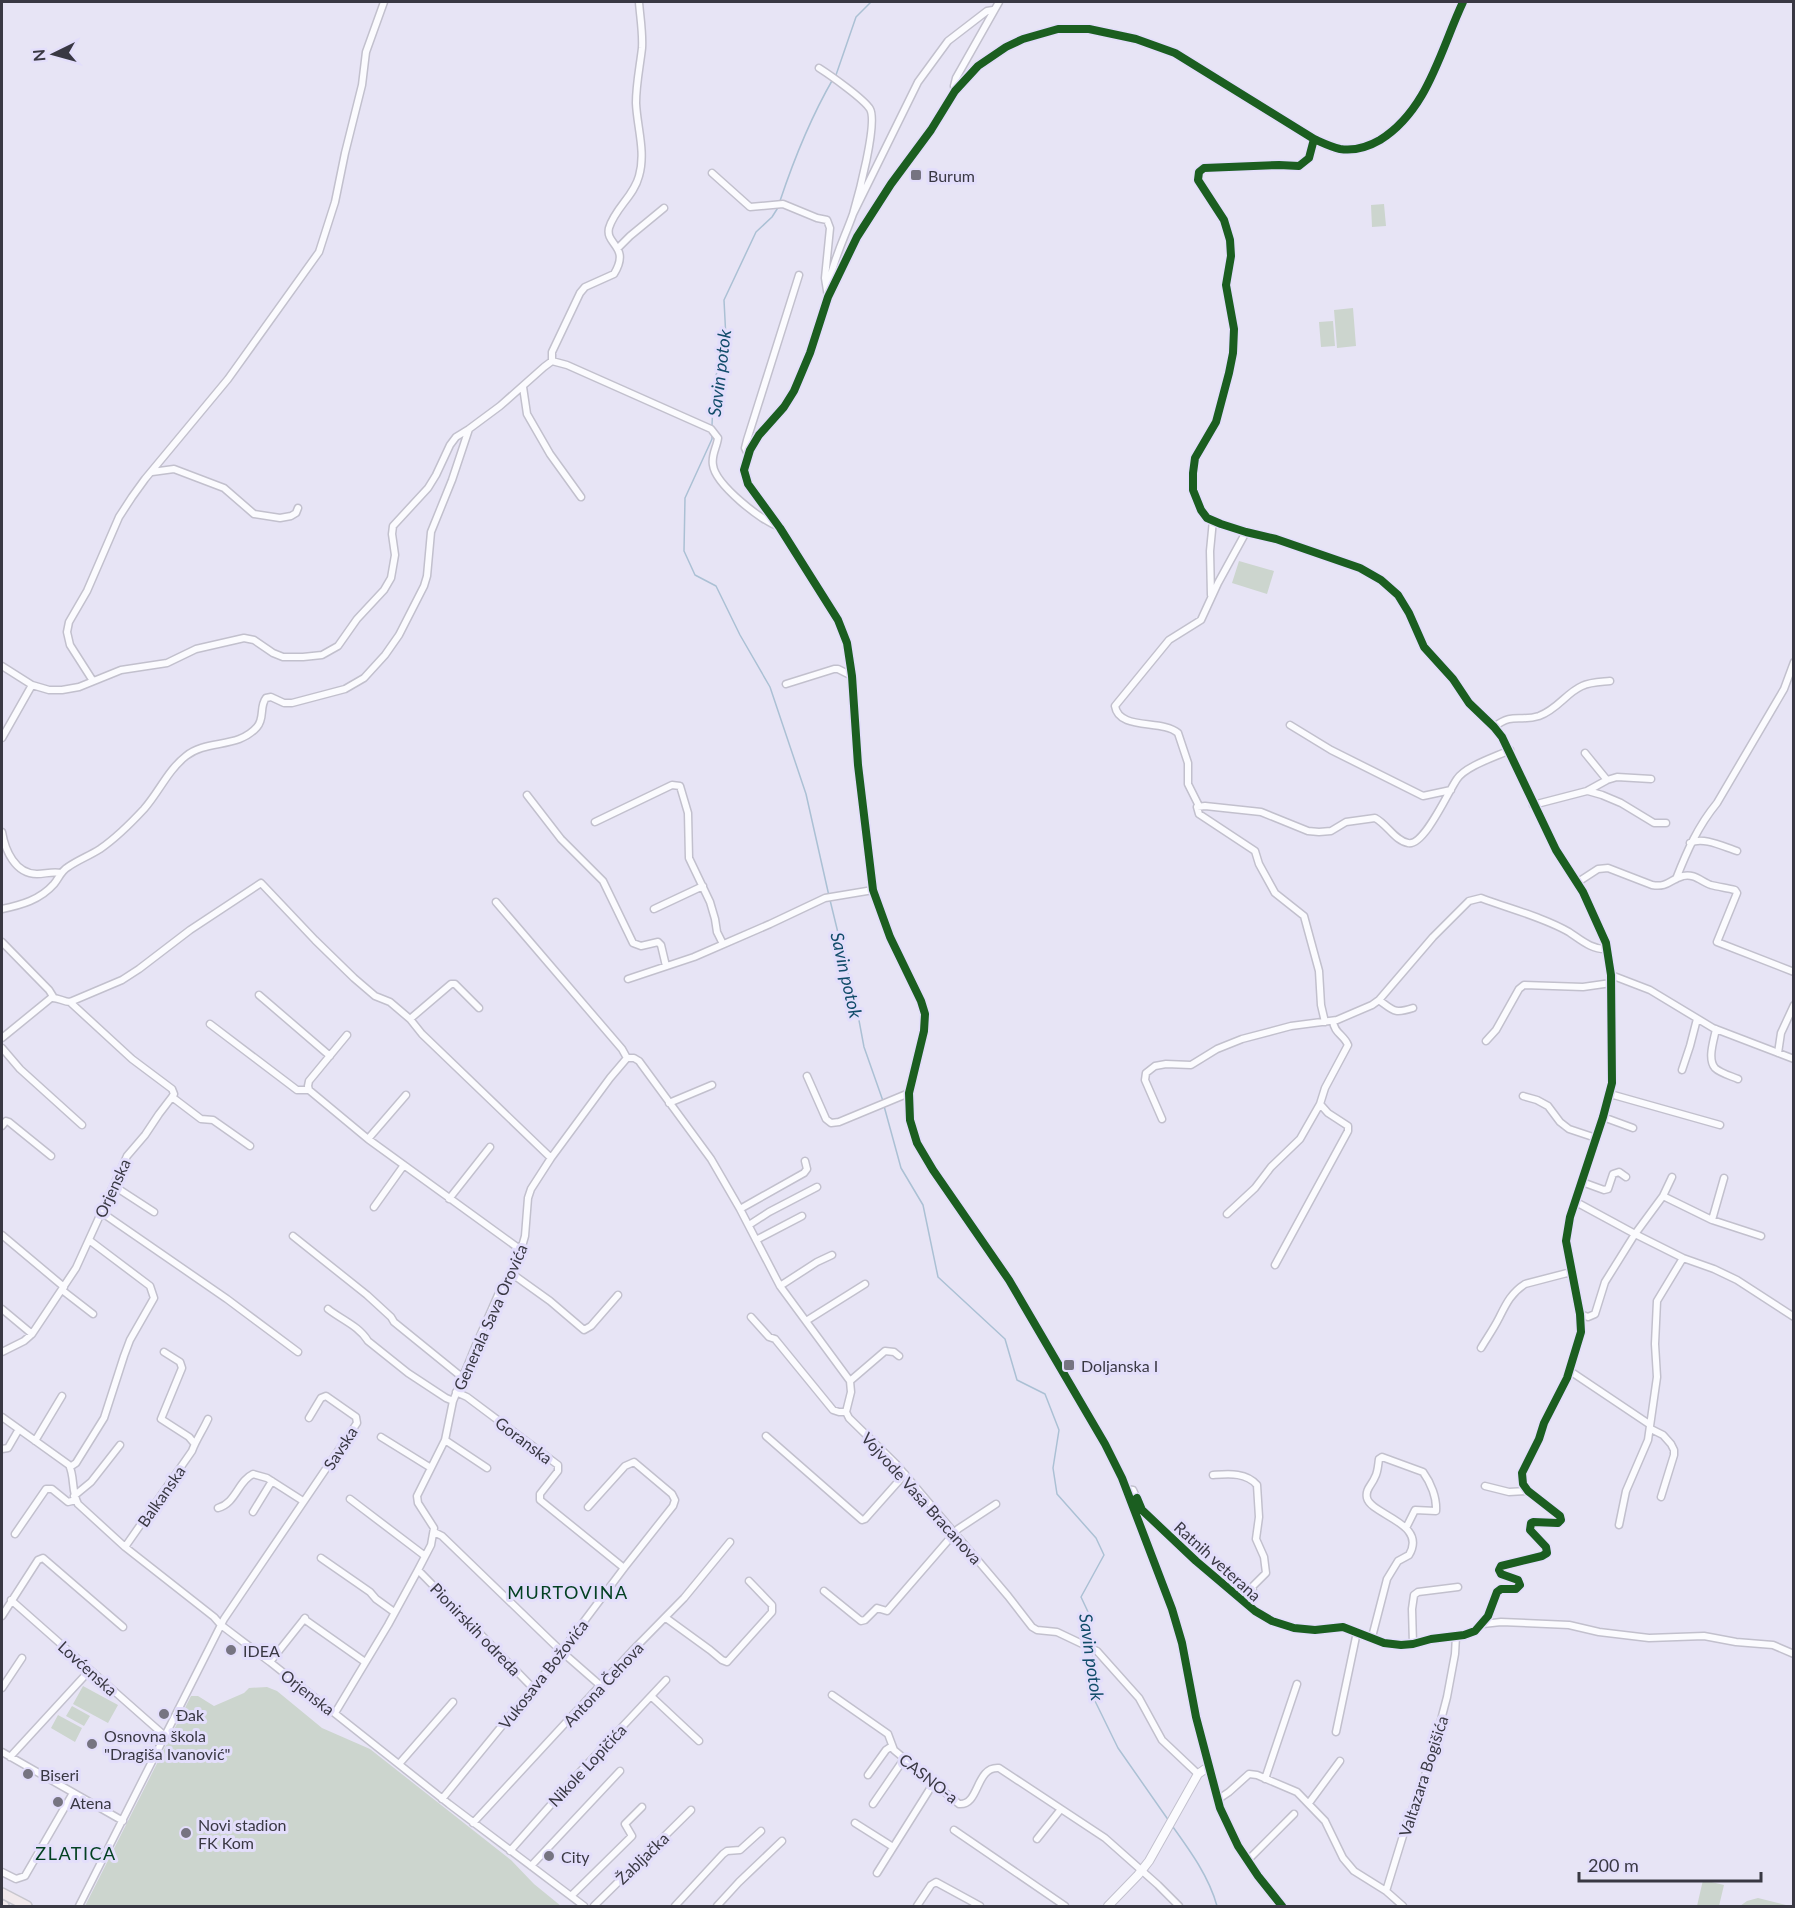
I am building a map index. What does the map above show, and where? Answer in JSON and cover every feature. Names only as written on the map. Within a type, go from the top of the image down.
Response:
[{"type":"main road","points":[[2,1893],[27,1906]]},
{"type":"street","points":[[93,681],[67,637],[75,609],[87,591],[119,517],[132,496],[228,379],[321,249],[336,202],[345,153],[362,85],[366,52],[384,2]]},
{"type":"street","points":[[552,362],[552,352],[580,293],[585,286],[614,274],[621,258],[609,229],[620,207],[639,179],[642,161],[636,99],[642,49],[639,2]]},
{"type":"street","points":[[956,91],[954,86],[956,78],[999,2]]},
{"type":"street","points":[[1282,1906],[1247,1861],[1232,1836],[1217,1800],[1196,1717],[1182,1643],[1172,1610],[1126,1489],[1105,1444],[1009,1280],[921,1150],[910,1120],[909,1093],[924,1031],[925,1014],[921,1001],[890,938],[873,890],[858,765],[852,676],[847,643],[843,631],[780,528],[746,479],[744,470],[748,454],[759,435],[794,391],[810,353],[828,297],[852,245],[891,184],[931,130],[956,91],[990,57],[1023,39],[1058,29],[1089,29],[1136,39],[1175,53],[1314,140],[1339,149],[1355,149],[1374,144],[1396,129],[1411,113],[1423,96],[1463,2]]},
{"type":"street","points":[[832,288],[830,279],[833,265],[853,213],[918,82],[948,41],[987,11],[993,10]]},
{"type":"street","points":[[819,68],[869,108],[871,115],[869,149],[853,213]]},
{"type":"street","points":[[1314,140],[1309,158],[1299,166],[1204,168],[1199,172],[1198,180],[1224,220],[1230,240],[1231,256],[1226,285],[1234,329],[1233,353],[1216,422],[1195,458],[1193,490],[1201,510],[1208,518],[1360,568],[1381,580],[1398,595],[1424,647],[1453,679],[1468,703],[1494,727],[1510,750],[1533,805],[1556,850],[1578,882],[1607,949],[1611,975],[1613,1072],[1610,1094],[1570,1217],[1566,1241],[1580,1314],[1581,1332],[1570,1371],[1523,1470],[1522,1480],[1528,1491],[1560,1516],[1561,1520],[1558,1523],[1531,1523],[1530,1530],[1548,1551],[1542,1556],[1500,1566],[1501,1574],[1518,1580],[1520,1585],[1516,1589],[1501,1589],[1497,1592],[1488,1616],[1482,1624]]},
{"type":"street","points":[[712,173],[750,207],[780,204],[830,223],[825,278],[828,297]]},
{"type":"street","points":[[618,248],[664,208]]},
{"type":"street","points":[[748,454],[745,448],[747,440],[799,275]]},
{"type":"street","points":[[2,666],[32,685],[49,690],[62,690],[79,687],[121,670],[167,663],[196,649],[244,638],[254,640],[283,657],[312,656],[331,651],[338,646],[357,619],[384,590],[391,578],[395,555],[393,526],[428,488],[456,437],[470,429],[552,362],[561,363],[713,430],[718,441],[712,463],[717,476],[740,501],[780,528]]},
{"type":"street","points":[[523,387],[527,414],[550,454],[582,497]]},
{"type":"street","points":[[2,909],[23,904],[39,896],[51,887],[67,867],[99,849],[123,830],[143,810],[188,754],[242,740],[249,735],[258,727],[263,718],[263,702],[266,698],[271,697],[284,703],[292,703],[330,694],[356,683],[374,668],[399,635],[419,597],[427,576],[431,532],[470,429]]},
{"type":"street","points":[[151,472],[174,469],[224,488],[254,514],[280,518],[291,516],[298,508]]},
{"type":"street","points":[[1211,596],[1209,551],[1213,520]]},
{"type":"street","points":[[1246,532],[1211,596],[1201,620],[1169,640],[1115,706],[1120,717],[1167,726],[1178,733],[1188,763],[1188,784],[1199,806],[1197,809],[1199,814],[1255,851],[1259,864],[1275,893],[1304,916],[1319,971],[1321,1005],[1325,1022]]},
{"type":"street","points":[[1676,879],[1690,844],[1717,803],[1784,689],[1794,662]]},
{"type":"street","points":[[786,684],[834,669],[852,676]]},
{"type":"street","points":[[1494,727],[1508,718],[1539,716],[1562,703],[1580,687],[1610,681]]},
{"type":"street","points":[[2,738],[32,685]]},
{"type":"street","points":[[1290,725],[1331,750],[1423,796],[1451,790]]},
{"type":"street","points":[[1199,806],[1261,812],[1308,831],[1319,832],[1331,831],[1346,822],[1375,818],[1401,840],[1412,844],[1436,817],[1463,772],[1510,750]]},
{"type":"street","points":[[1585,753],[1607,780]]},
{"type":"street","points":[[1533,805],[1587,791],[1617,777],[1651,778]]},
{"type":"street","points":[[595,822],[660,791],[680,786],[687,806],[689,855],[703,886],[723,944]]},
{"type":"street","points":[[1587,791],[1621,803],[1654,823],[1666,823]]},
{"type":"street","points":[[527,795],[561,839],[603,881],[633,943],[641,946],[658,942],[661,945],[666,966]]},
{"type":"street","points":[[2,832],[10,857],[24,870],[35,874],[61,873]]},
{"type":"street","points":[[1690,844],[1692,841],[1703,841],[1737,851]]},
{"type":"street","points":[[1578,882],[1603,868],[1608,868],[1659,886],[1668,885],[1676,879],[1689,876],[1736,891],[1717,942],[1794,972]]},
{"type":"street","points":[[70,1002],[122,980],[160,955],[176,940],[261,883],[360,983],[375,996],[390,1002],[410,1019],[422,1034],[551,1158]]},
{"type":"street","points":[[654,909],[703,886]]},
{"type":"street","points":[[628,979],[694,957],[825,898],[873,890]]},
{"type":"street","points":[[1162,1119],[1145,1080],[1146,1073],[1155,1066],[1191,1065],[1217,1049],[1242,1039],[1291,1026],[1333,1022],[1372,1005],[1379,1000],[1433,938],[1469,902],[1478,898],[1559,927],[1592,947],[1607,949]]},
{"type":"street","points":[[496,902],[622,1049],[627,1058],[637,1059],[711,1159],[749,1225],[780,1286],[850,1381],[852,1392],[846,1412]]},
{"type":"street","points":[[2,942],[54,998],[70,1002],[127,1055],[172,1089],[174,1094],[172,1097],[201,1119],[213,1120],[250,1146]]},
{"type":"street","points":[[1611,975],[1650,990],[1716,1029],[1794,1059]]},
{"type":"street","points":[[1485,1041],[1496,1030],[1524,985],[1583,987],[1611,983]]},
{"type":"street","points":[[410,1019],[450,984],[455,984],[479,1008]]},
{"type":"street","points":[[259,996],[330,1056]]},
{"type":"street","points":[[2,1038],[54,998]]},
{"type":"street","points":[[1379,1000],[1394,1012],[1399,1013],[1413,1008]]},
{"type":"street","points":[[1778,1053],[1781,1033],[1794,1005]]},
{"type":"street","points":[[1682,1070],[1697,1019]]},
{"type":"street","points":[[1227,1215],[1300,1138],[1320,1104],[1325,1088],[1348,1045],[1347,1041],[1335,1030],[1333,1022]]},
{"type":"street","points":[[210,1024],[297,1090],[309,1090],[368,1139],[521,1250]]},
{"type":"street","points":[[1716,1029],[1712,1052],[1714,1067],[1738,1079]]},
{"type":"street","points":[[309,1090],[309,1081],[347,1035]]},
{"type":"street","points":[[2,1048],[20,1069],[82,1125]]},
{"type":"street","name":"Generala Sava Orovića","points":[[435,1532],[431,1522],[417,1503],[417,1498],[445,1440],[456,1392],[498,1295],[521,1250],[525,1236],[529,1194],[551,1158],[627,1058]]},
{"type":"street","points":[[807,1076],[826,1119],[831,1123],[839,1122],[909,1093]]},
{"type":"street","points":[[669,1103],[712,1085]]},
{"type":"street","points":[[1610,1094],[1720,1125]]},
{"type":"street","points":[[368,1139],[406,1095]]},
{"type":"street","points":[[1523,1096],[1537,1100],[1548,1107],[1569,1129],[1596,1138]]},
{"type":"street","name":"Orjenska","points":[[2,1352],[24,1341],[32,1334],[63,1288],[76,1268],[131,1150],[145,1135],[172,1097]]},
{"type":"street","points":[[1275,1265],[1348,1131],[1348,1126],[1328,1113],[1320,1104]]},
{"type":"street","points":[[1603,1117],[1633,1128]]},
{"type":"street","points":[[2,1126],[6,1121],[9,1122],[51,1156]]},
{"type":"street","points":[[449,1199],[490,1147]]},
{"type":"street","points":[[740,1209],[804,1173],[807,1169],[805,1161]]},
{"type":"street","points":[[374,1207],[404,1165]]},
{"type":"street","points":[[1582,1182],[1604,1190],[1608,1189],[1613,1174],[1619,1172],[1626,1177]]},
{"type":"street","points":[[1580,1314],[1588,1317],[1595,1314],[1605,1282],[1635,1234],[1663,1196],[1672,1177]]},
{"type":"street","points":[[1712,1220],[1724,1178]]},
{"type":"street","points":[[114,1186],[154,1212]]},
{"type":"street","points":[[749,1225],[816,1188]]},
{"type":"street","points":[[1663,1196],[1712,1220],[1761,1236]]},
{"type":"street","points":[[1576,1202],[1683,1258],[1737,1280],[1794,1317]]},
{"type":"street","points":[[101,1212],[227,1299],[298,1352]]},
{"type":"street","points":[[756,1240],[802,1216]]},
{"type":"street","points":[[2,1235],[93,1314]]},
{"type":"street","points":[[292,1236],[367,1295],[391,1317],[393,1322],[462,1378]]},
{"type":"street","points":[[70,1467],[76,1463],[104,1418],[130,1340],[154,1298],[150,1286],[88,1240]]},
{"type":"street","points":[[780,1286],[832,1255]]},
{"type":"street","points":[[1619,1525],[1626,1491],[1648,1440],[1657,1377],[1655,1308],[1683,1258]]},
{"type":"street","points":[[1481,1348],[1514,1292],[1525,1284],[1572,1272]]},
{"type":"street","points":[[511,1273],[550,1301],[584,1330],[591,1326],[618,1295]]},
{"type":"street","points":[[806,1321],[865,1284]]},
{"type":"street","points":[[2,1309],[32,1334]]},
{"type":"street","points":[[328,1309],[364,1334],[368,1341],[408,1373],[453,1401]]},
{"type":"street","name":"Vojvode Vasa Bracanova","points":[[750,1317],[769,1337],[775,1339],[833,1410],[846,1412],[849,1418],[904,1474],[1034,1629],[1057,1632],[1094,1649],[1139,1698],[1162,1740],[1198,1774]]},
{"type":"street","points":[[850,1381],[885,1351],[894,1352],[899,1356]]},
{"type":"street","points":[[164,1352],[180,1362],[182,1366],[161,1419],[192,1439],[194,1443]]},
{"type":"street","points":[[1570,1371],[1649,1424],[1651,1429],[1663,1435],[1671,1444],[1674,1450],[1660,1497]]},
{"type":"street","name":"Goranska","points":[[456,1392],[467,1397],[558,1465],[558,1471],[539,1495],[540,1500],[624,1568]]},
{"type":"street","points":[[35,1441],[62,1396]]},
{"type":"street","name":"Savska","points":[[79,1906],[221,1625],[357,1424],[356,1417],[326,1396],[321,1398],[309,1418]]},
{"type":"street","points":[[2,1417],[70,1467],[75,1498]]},
{"type":"street","name":"Balkanska","points":[[125,1547],[192,1450],[208,1419]]},
{"type":"street","points":[[2,1449],[8,1448],[19,1429]]},
{"type":"street","points":[[766,1436],[862,1520],[865,1520],[904,1474]]},
{"type":"street","points":[[381,1437],[431,1468]]},
{"type":"street","points":[[445,1440],[487,1468]]},
{"type":"street","points":[[15,1534],[46,1490],[52,1489],[68,1502],[75,1498],[91,1482],[120,1445]]},
{"type":"street","points":[[1372,1637],[1387,1579],[1398,1561],[1409,1555],[1412,1550],[1411,1538],[1406,1528],[1368,1501],[1367,1490],[1375,1478],[1379,1459],[1382,1457],[1424,1472],[1436,1501],[1436,1511],[1415,1510],[1406,1528]]},
{"type":"street","name":"Vukosava Božovića","points":[[442,1799],[533,1688],[673,1506],[675,1500],[673,1495],[634,1462],[625,1466],[588,1507]]},
{"type":"street","points":[[218,1508],[226,1506],[231,1501],[250,1475],[258,1475],[303,1501]]},
{"type":"street","points":[[1213,1475],[1244,1476],[1257,1485],[1259,1517],[1256,1539],[1264,1557],[1266,1573],[1253,1586],[1250,1607]]},
{"type":"street","points":[[253,1512],[272,1482]]},
{"type":"street","points":[[1485,1486],[1509,1492],[1528,1491]]},
{"type":"street","name":"Ratnih veterana","points":[[1126,1489],[1134,1490],[1142,1510],[1196,1562],[1250,1607],[1263,1617],[1294,1628],[1315,1630],[1343,1627],[1384,1643],[1401,1645],[1456,1636],[1475,1630],[1482,1624],[1501,1622],[1569,1625],[1599,1632],[1649,1638],[1704,1636],[1736,1642],[1773,1645],[1794,1654]]},
{"type":"street","name":"Orjenska","points":[[75,1498],[86,1513],[125,1547],[221,1625],[473,1823],[584,1906]]},
{"type":"street","points":[[350,1499],[425,1556]]},
{"type":"street","points":[[824,1591],[861,1621],[877,1608],[887,1611],[958,1529],[996,1504]]},
{"type":"street","points":[[335,1713],[418,1570],[435,1532],[442,1536],[561,1651],[601,1686]]},
{"type":"street","name":"Antona Čehova","points":[[473,1823],[632,1651],[666,1618],[730,1542]]},
{"type":"street","points":[[2,1616],[38,1560],[43,1558],[123,1627]]},
{"type":"street","points":[[321,1558],[370,1592],[394,1612]]},
{"type":"street","name":"Pionirskih odreda","points":[[418,1570],[533,1688]]},
{"type":"street","points":[[666,1618],[727,1662],[772,1612],[772,1605],[749,1581]]},
{"type":"street","points":[[1413,1644],[1414,1595],[1418,1592],[1458,1587]]},
{"type":"street","name":"Lovćenska","points":[[11,1600],[165,1736]]},
{"type":"street","points":[[270,1662],[304,1618],[365,1662]]},
{"type":"street","points":[[1336,1732],[1357,1632]]},
{"type":"street","name":"Valtazara Bogišića","points":[[1386,1891],[1406,1826],[1430,1762],[1452,1675],[1456,1636]]},
{"type":"street","points":[[2,1688],[22,1658]]},
{"type":"street","points":[[90,1670],[4,1756],[123,1821]]},
{"type":"street","name":"Nikole Lopičića","points":[[510,1851],[666,1680]]},
{"type":"street","points":[[1265,1779],[1297,1684]]},
{"type":"street","name":"CASNO-a","points":[[832,1695],[885,1731],[890,1737],[892,1746],[904,1759],[958,1803],[969,1802],[987,1772],[996,1768],[1002,1770],[1105,1838],[1179,1906]]},
{"type":"street","points":[[652,1697],[699,1741]]},
{"type":"street","points":[[399,1764],[453,1702]]},
{"type":"street","points":[[868,1775],[886,1750],[892,1746]]},
{"type":"street","points":[[873,1804],[904,1759]]},
{"type":"street","points":[[1309,1803],[1340,1761]]},
{"type":"street","points":[[1108,1906],[1142,1870],[1198,1774],[1208,1767]]},
{"type":"street","points":[[531,1866],[620,1771]]},
{"type":"street","points":[[1217,1800],[1252,1773],[1291,1788],[1325,1821],[1343,1858],[1354,1871],[1386,1891],[1403,1906]]},
{"type":"street","points":[[877,1873],[933,1784]]},
{"type":"street","points":[[2,1872],[15,1879],[25,1876],[73,1793]]},
{"type":"street","points":[[571,1896],[632,1836],[625,1824],[642,1807]]},
{"type":"street","name":"Žabljačka","points":[[594,1906],[691,1809]]},
{"type":"street","points":[[1037,1839],[1061,1809]]},
{"type":"street","points":[[1247,1861],[1294,1814]]},
{"type":"street","points":[[855,1824],[893,1847]]},
{"type":"street","points":[[954,1830],[1065,1906]]},
{"type":"street","points":[[675,1906],[723,1854],[727,1851],[740,1850],[761,1831]]},
{"type":"street","points":[[717,1906],[782,1841]]},
{"type":"street","points":[[917,1906],[931,1885],[936,1882],[980,1906]]},
{"type":"shaded area","points":[[1384,204],[1386,226],[1372,227],[1371,205]]},
{"type":"shaded area","points":[[1353,308],[1356,346],[1337,348],[1334,310]]},
{"type":"shaded area","points":[[1333,321],[1335,346],[1321,347],[1319,322]]},
{"type":"shaded area","points":[[1239,561],[1274,571],[1267,594],[1232,583]]},
{"type":"shaded area","points":[[83,1686],[118,1705],[108,1723],[73,1704]]},
{"type":"shaded area","points":[[267,1687],[277,1691],[322,1728],[370,1749],[511,1860],[534,1884],[561,1906],[85,1906],[191,1696],[198,1696],[214,1706],[244,1693],[249,1688]]},
{"type":"shaded area","points":[[72,1706],[90,1716],[84,1726],[66,1716]]},
{"type":"shaded area","points":[[58,1715],[82,1728],[75,1742],[51,1728]]},
{"type":"shaded area","points":[[1703,1880],[1724,1885],[1719,1906],[1697,1906]]},
{"type":"shaded area","points":[[1758,1898],[1790,1906],[1740,1906]]},
{"type":"waterway","name":"Savin potok","points":[[836,75],[856,17],[871,2]]},
{"type":"waterway","name":"Savin potok","points":[[780,201],[817,108],[833,79]]},
{"type":"waterway","name":"Savin potok","points":[[712,425],[714,383],[726,339],[724,300],[756,232],[772,217],[779,206]]},
{"type":"waterway","name":"Savin potok","points":[[712,433],[712,439],[685,498],[684,551],[695,575],[716,586],[740,635],[770,687],[806,794],[829,896]]},
{"type":"waterway","name":"Savin potok","points":[[830,900],[864,1047],[883,1101]]},
{"type":"waterway","name":"Savin potok","points":[[884,1106],[901,1168],[923,1205],[938,1277],[1005,1339],[1017,1380],[1045,1394],[1059,1430],[1053,1468],[1057,1494],[1096,1538],[1104,1555],[1081,1597],[1089,1614],[1092,1647]]},
{"type":"waterway","name":"Savin potok","points":[[1092,1652],[1095,1701],[1118,1748],[1169,1821]]},
{"type":"waterway","name":"Savin potok","points":[[1173,1827],[1193,1855],[1214,1895],[1217,1906]]},
{"type":"cycle path","points":[[1282,1906],[1238,1846],[1220,1808],[1196,1717],[1182,1643],[1172,1609],[1122,1478],[1105,1444],[1009,1280],[917,1143],[910,1120],[909,1093],[924,1031],[925,1014],[890,937],[873,890],[858,765],[852,676],[847,643],[838,620],[780,528],[748,484],[744,470],[750,450],[759,435],[784,407],[794,391],[810,353],[828,297],[857,237],[891,184],[931,130],[955,91],[978,66],[1006,47],[1023,39],[1058,29],[1089,29],[1136,39],[1175,53],[1314,139],[1340,149],[1356,149],[1380,140],[1410,113],[1431,78],[1463,2]]},
{"type":"cycle path","points":[[1137,1498],[1142,1510],[1196,1561],[1255,1611],[1272,1621],[1294,1628],[1315,1630],[1343,1627],[1384,1643],[1401,1645],[1464,1635],[1475,1631],[1488,1616],[1497,1592],[1501,1589],[1516,1589],[1520,1585],[1518,1580],[1501,1574],[1499,1570],[1501,1566],[1547,1553],[1546,1547],[1530,1530],[1531,1523],[1558,1523],[1561,1520],[1560,1516],[1528,1491],[1523,1484],[1522,1473],[1567,1378],[1581,1332],[1580,1314],[1566,1241],[1570,1217],[1612,1083],[1611,975],[1606,943],[1583,892],[1556,850],[1502,737],[1469,703],[1453,679],[1424,647],[1398,595],[1381,580],[1360,568],[1207,518],[1193,490],[1195,458],[1216,422],[1229,373],[1234,329],[1226,285],[1231,256],[1230,240],[1224,220],[1198,180],[1199,172],[1204,168],[1299,166],[1309,158],[1314,139]]},
{"type":"place","name":"Burum","points":[[916,175]]},
{"type":"place","name":"Doljanska I","points":[[1069,1365]]},
{"type":"place","name":"IDEA","points":[[231,1650]]},
{"type":"place","name":"Đak","points":[[164,1714]]},
{"type":"place","name":"Osnovna škola \"Dragiša Ivanović\"","points":[[92,1744]]},
{"type":"place","name":"Biseri","points":[[28,1774]]},
{"type":"place","name":"Atena","points":[[58,1802]]},
{"type":"place","name":"Novi stadion FK Kom","points":[[186,1833]]},
{"type":"place","name":"City","points":[[549,1856]]},
{"type":"district","name":"MURTOVINA","points":[[568,1592]]},
{"type":"district","name":"ZLATICA","points":[[76,1853]]}]
